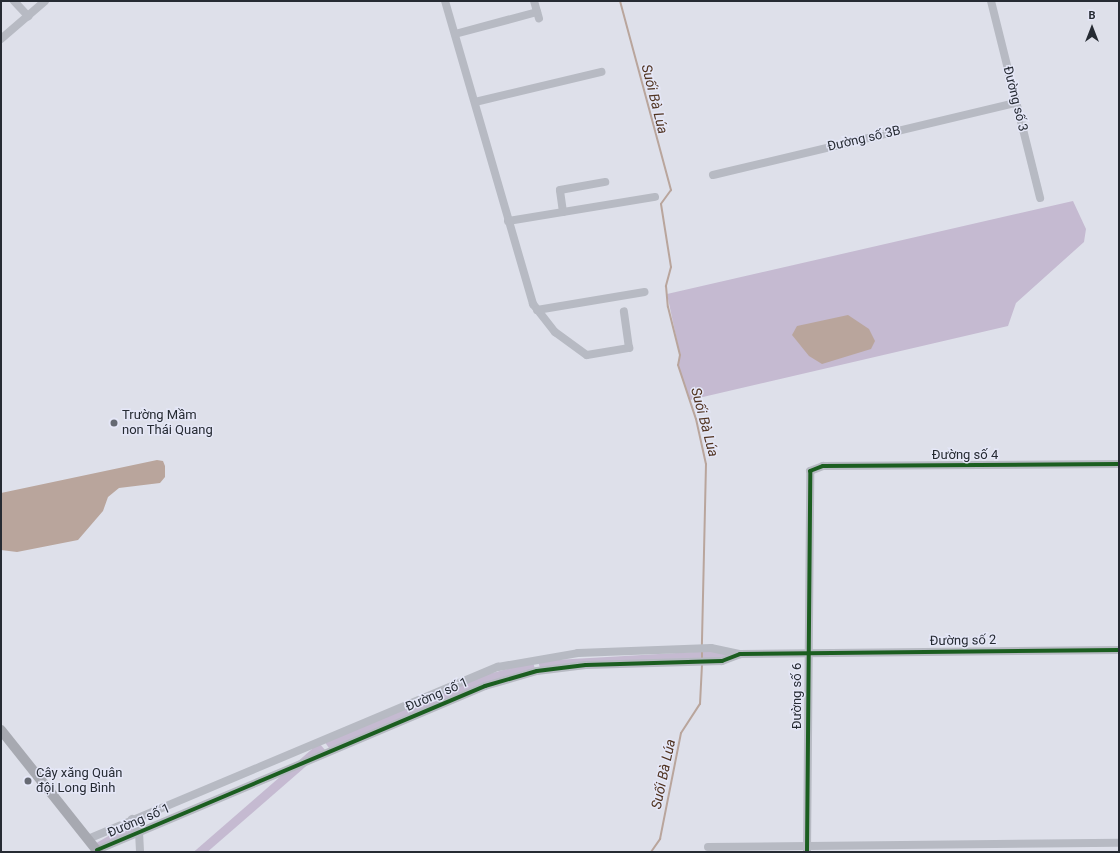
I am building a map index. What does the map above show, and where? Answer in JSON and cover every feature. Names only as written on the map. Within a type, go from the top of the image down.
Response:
[{"type":"main road","points":[[1,730],[5,739],[98,851]]},
{"type":"street","points":[[14,1],[28,16]]},
{"type":"street","points":[[1,39],[45,1]]},
{"type":"street","points":[[445,1],[508,221],[537,310],[555,332],[587,356],[629,348],[624,311]]},
{"type":"street","points":[[455,34],[538,15],[534,1]]},
{"type":"street","name":"Đường số 3","points":[[991,1],[1015,103],[1040,198]]},
{"type":"street","points":[[475,102],[601,72]]},
{"type":"street","name":"Đường số 3B","points":[[713,175],[1015,103]]},
{"type":"street","points":[[563,212],[560,190],[605,182]]},
{"type":"street","points":[[508,221],[655,197]]},
{"type":"street","points":[[537,310],[644,292]]},
{"type":"street","name":"Đường số 4","points":[[812,469],[829,466],[1119,464]]},
{"type":"street","name":"Đường số 6","points":[[807,849],[807,483],[812,469]]},
{"type":"street","name":"Đường số 1","points":[[88,839],[132,819],[480,673],[535,659],[578,653],[710,648],[740,654]]},
{"type":"street","name":"Đường số 2","points":[[807,652],[1119,650]]},
{"type":"street","name":"Đường số 1","points":[[98,851],[328,751],[485,686],[537,671],[586,665],[711,661],[740,654],[807,652]]},
{"type":"street","points":[[535,659],[537,671]]},
{"type":"street","points":[[320,740],[328,751]]},
{"type":"street","points":[[132,819],[139,832],[140,852]]},
{"type":"street","points":[[708,847],[807,849],[1119,842]]},
{"type":"shaded area","points":[[1073,201],[1086,229],[1084,242],[1016,303],[1008,326],[690,400],[678,365],[680,355],[667,294]]},
{"type":"shaded area","points":[[848,315],[869,329],[875,341],[871,349],[822,364],[809,356],[792,335],[797,326]]},
{"type":"shaded area","points":[[157,460],[163,461],[165,466],[165,477],[160,483],[119,488],[108,497],[103,511],[78,540],[17,552],[1,550],[1,493]]},
{"type":"shaded area","points":[[711,651],[732,654],[722,658],[540,668],[538,661]]},
{"type":"shaded area","points":[[533,662],[535,669],[329,748],[324,741],[481,676]]},
{"type":"shaded area","points":[[319,743],[325,750],[207,852],[194,852]]},
{"type":"shaded area","points":[[131,823],[135,830],[99,851],[95,844]]},
{"type":"waterway","name":"Suối Bà Lúa","points":[[620,1],[671,190],[661,204],[671,267],[666,286],[668,307],[680,355],[678,365],[696,419],[706,464],[702,646]]},
{"type":"waterway","name":"Suối Bà Lúa","points":[[702,650],[702,660]]},
{"type":"waterway","name":"Suối Bà Lúa","points":[[651,852],[660,839],[681,733],[700,704],[702,664]]},
{"type":"cycle path","points":[[807,852],[810,471],[823,466],[1119,464]]},
{"type":"cycle path","points":[[97,850],[485,686],[537,671],[586,665],[722,661],[740,654],[1119,650]]},
{"type":"place","name":"Trường Mầm non Thái Quang","points":[[114,423]]},
{"type":"place","name":"Cây xăng Quân đội Long Bình","points":[[28,781]]}]
